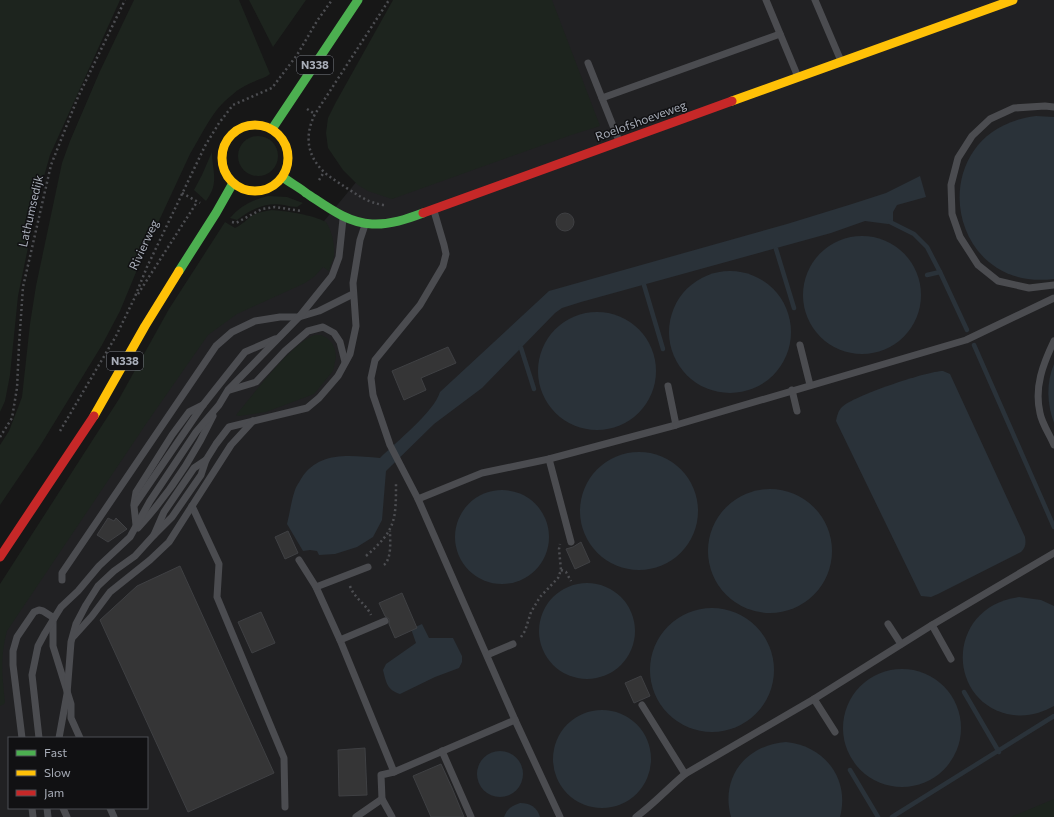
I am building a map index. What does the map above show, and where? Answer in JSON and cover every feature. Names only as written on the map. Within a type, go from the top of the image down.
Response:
[{"type":"main road","name":"N338","points":[[272,129],[358,0]]},
{"type":"main road","name":"Roelofshoeveweg","points":[[283,177],[310,194],[333,212],[356,222],[365,224],[383,224],[400,220],[1013,0]]},
{"type":"main road","points":[[247,126],[263,126],[272,129],[282,138],[287,150],[288,162],[283,177],[270,188],[254,191],[244,189],[233,183],[224,169],[222,158],[223,149],[234,132],[247,126]]},
{"type":"main road","name":"N338","points":[[0,557],[96,413],[145,326],[216,213],[233,183]]},
{"type":"lane","points":[[766,0],[798,77]]},
{"type":"lane","points":[[815,0],[841,62]]},
{"type":"lane","points":[[602,98],[780,34]]},
{"type":"lane","points":[[588,63],[619,142]]},
{"type":"lane","points":[[1054,107],[1045,106],[1014,108],[990,119],[972,136],[958,158],[951,185],[952,214],[960,237],[978,265],[998,281],[1029,288],[1054,285]]},
{"type":"lane","points":[[433,208],[446,254],[443,266],[420,305],[375,360],[371,378],[373,395],[390,445],[418,499],[514,720],[560,817]]},
{"type":"lane","points":[[39,737],[32,675],[38,646],[53,619],[61,607],[78,591],[99,566],[130,537],[157,507],[203,437],[228,390],[299,317],[332,276],[339,257],[344,217]]},
{"type":"lane","points":[[59,737],[67,694],[72,638],[76,624],[98,586],[114,571],[135,556],[172,517],[201,475],[206,460],[229,427],[307,408],[319,398],[338,376],[350,354],[356,326],[353,283],[360,240],[365,224]]},
{"type":"lane","points":[[62,580],[62,573],[216,346],[232,332],[255,321],[280,317],[299,317],[319,312],[353,294]]},
{"type":"lane","points":[[418,499],[482,472],[549,459],[676,425],[966,340],[1054,298]]},
{"type":"lane","points":[[228,390],[256,382],[285,351],[308,330],[323,328],[334,332],[340,342],[346,362]]},
{"type":"lane","points":[[136,526],[134,506],[203,405],[245,352],[279,337]]},
{"type":"lane","points":[[1054,341],[1047,355],[1038,383],[1040,414],[1054,445]]},
{"type":"lane","points":[[800,345],[810,385]]},
{"type":"lane","points":[[668,386],[676,425]]},
{"type":"lane","points":[[792,390],[797,411]]},
{"type":"lane","points":[[130,537],[150,501],[196,432],[219,405]]},
{"type":"lane","points":[[72,638],[92,616],[110,592],[150,560],[169,542],[231,445],[253,421]]},
{"type":"lane","points":[[549,459],[571,542]]},
{"type":"lane","points":[[192,506],[219,564],[217,597],[284,758],[286,807]]},
{"type":"lane","points":[[636,817],[685,774],[814,699],[932,625],[1054,553]]},
{"type":"lane","points":[[299,560],[316,587],[340,640],[394,772]]},
{"type":"lane","points":[[316,587],[368,567]]},
{"type":"lane","points":[[22,737],[13,665],[13,651],[18,637],[34,612],[39,610],[43,611],[53,619]]},
{"type":"lane","points":[[53,619],[53,646],[71,704],[71,718],[80,737]]},
{"type":"lane","points":[[340,640],[385,621]]},
{"type":"lane","points":[[888,624],[901,644]]},
{"type":"lane","points":[[932,625],[951,659]]},
{"type":"lane","points":[[487,655],[513,644]]},
{"type":"lane","points":[[814,699],[835,732]]},
{"type":"lane","points":[[642,705],[685,774]]},
{"type":"lane","points":[[392,817],[382,799],[381,775],[394,772],[514,720]]},
{"type":"lane","points":[[442,751],[471,817]]},
{"type":"lane","points":[[356,817],[382,799]]},
{"type":"path","name":"Lathumsedijk","points":[[0,437],[12,418],[17,388],[23,287],[51,165],[78,97],[125,0]]},
{"type":"path","name":"Rivierweg","points":[[59,433],[116,336],[182,193],[205,146],[219,123],[233,105],[272,88],[297,55],[317,21],[332,0]]},
{"type":"path","points":[[388,0],[315,114],[308,136],[311,152],[317,164],[324,172],[363,199],[374,204],[389,206]]},
{"type":"path","points":[[182,193],[231,222],[236,223],[262,208],[275,207],[307,212]]},
{"type":"path","points":[[134,299],[197,202]]},
{"type":"path","points":[[384,565],[389,556],[390,531],[396,511],[396,472],[399,463]]},
{"type":"path","points":[[374,625],[368,610],[352,593],[348,582],[349,575],[351,569],[378,545],[390,531]]},
{"type":"path","points":[[513,644],[518,641],[525,631],[531,612],[540,597],[558,578],[561,570],[559,549],[561,542]]},
{"type":"path","points":[[561,570],[566,572],[571,581]]},
{"type":"shaded area","points":[[0,0],[120,0],[50,155],[39,194],[18,296],[10,375],[5,401],[0,412]]},
{"type":"shaded area","points":[[134,0],[239,0],[270,74],[237,91],[225,101],[208,122],[190,154],[144,253],[120,311],[102,345],[40,446],[0,505],[0,445],[9,431],[22,397],[36,286],[62,163],[100,71]]},
{"type":"shaded area","points":[[249,0],[306,0],[273,47]]},
{"type":"shaded area","points":[[393,0],[552,0],[600,126],[392,199],[368,191],[358,185],[343,170],[328,148],[326,133],[328,118]]},
{"type":"shaded area","points":[[474,0],[1054,0],[1054,817],[0,817],[0,626],[210,321],[306,243],[390,141]]},
{"type":"shaded area","points":[[1036,116],[1054,117],[1054,279],[1017,277],[988,261],[969,237],[960,208],[962,177],[975,149],[999,128]]},
{"type":"shaded area","points":[[262,136],[269,139],[275,145],[278,156],[277,164],[269,173],[262,176],[254,176],[247,173],[239,164],[238,152],[241,145],[250,137]]},
{"type":"shaded area","points":[[212,152],[214,182],[213,188],[206,201],[194,190]]},
{"type":"shaded area","points":[[920,176],[926,197],[897,205],[893,212],[893,221],[888,224],[865,221],[831,233],[562,308],[555,313],[482,388],[434,424],[386,471],[382,520],[373,537],[357,547],[335,554],[319,555],[317,551],[303,551],[287,524],[295,489],[308,470],[317,463],[336,457],[358,456],[380,458],[423,417],[440,392],[549,291],[787,224],[852,204],[886,193]]},
{"type":"shaded area","points":[[268,196],[287,197],[303,203],[297,207],[277,204],[259,207],[237,220],[230,218],[247,204]]},
{"type":"shaded area","points":[[272,210],[307,215],[326,222],[333,238],[334,247],[334,256],[329,271],[323,267],[315,276],[305,283],[237,314],[208,335],[148,421],[7,631],[3,649],[2,666],[5,702],[0,706],[0,584],[119,399],[169,309],[225,222],[235,228],[253,215]]},
{"type":"shaded area","points":[[862,236],[885,240],[904,253],[917,272],[921,295],[917,318],[904,337],[885,350],[862,354],[839,350],[820,337],[807,318],[803,295],[807,272],[820,253],[839,240]]},
{"type":"shaded area","points":[[730,271],[753,276],[773,289],[786,309],[791,332],[786,355],[773,375],[753,388],[730,393],[707,388],[687,375],[674,355],[669,332],[674,309],[687,289],[707,276]]},
{"type":"shaded area","points":[[597,312],[608,313],[620,317],[639,329],[651,348],[655,360],[655,382],[651,394],[639,413],[620,425],[608,429],[597,430],[586,429],[574,425],[555,413],[543,394],[539,382],[538,371],[539,360],[543,348],[555,329],[574,317],[586,313]]},
{"type":"shaded area","points":[[315,335],[321,335],[332,343],[336,357],[333,371],[314,394],[266,412],[239,416],[236,415],[284,358],[295,348]]},
{"type":"shaded area","points":[[1054,364],[1054,423],[1048,394],[1051,371]]},
{"type":"shaded area","points":[[943,371],[950,374],[1025,537],[1025,547],[1021,552],[931,597],[921,596],[836,421],[842,407],[849,402],[907,379]]},
{"type":"shaded area","points":[[639,452],[662,456],[681,469],[694,488],[698,511],[694,534],[681,553],[662,566],[639,570],[616,566],[597,553],[584,534],[580,511],[584,488],[597,469],[616,456]]},
{"type":"shaded area","points":[[770,489],[794,494],[814,507],[827,527],[832,551],[827,575],[814,595],[794,608],[770,613],[746,608],[726,595],[713,575],[708,551],[713,527],[726,507],[746,494]]},
{"type":"shaded area","points":[[502,490],[520,493],[535,504],[546,519],[549,537],[546,555],[535,570],[520,581],[502,584],[484,581],[469,570],[458,555],[455,537],[458,519],[469,504],[484,493]]},
{"type":"shaded area","points":[[587,583],[605,587],[614,591],[621,597],[627,604],[631,613],[635,631],[631,649],[627,658],[621,665],[614,671],[605,675],[587,679],[569,675],[560,671],[553,665],[547,658],[543,649],[539,631],[543,613],[547,604],[553,597],[560,591],[569,587]]},
{"type":"shaded area","points":[[1019,597],[1041,600],[1054,606],[1054,706],[1044,711],[1029,715],[1013,715],[991,707],[975,694],[966,676],[963,656],[966,636],[977,618],[994,605]]},
{"type":"shaded area","points":[[712,608],[736,613],[756,626],[769,646],[774,670],[769,694],[756,714],[736,727],[712,732],[688,727],[668,714],[655,694],[650,670],[655,646],[668,626],[688,613]]},
{"type":"shaded area","points":[[422,624],[429,638],[453,638],[462,656],[462,662],[459,668],[435,677],[400,694],[390,688],[386,682],[383,670],[386,664],[416,643],[411,629]]},
{"type":"shaded area","points":[[902,669],[925,673],[944,686],[957,705],[961,728],[957,751],[944,770],[925,783],[902,787],[879,783],[860,770],[847,751],[843,728],[847,705],[860,686],[879,673]]},
{"type":"shaded area","points":[[602,710],[621,714],[636,725],[647,740],[651,759],[647,778],[636,793],[621,804],[602,808],[583,804],[568,793],[557,778],[553,759],[557,740],[568,725],[583,714]]},
{"type":"shaded area","points":[[786,742],[800,745],[812,750],[823,757],[831,767],[838,778],[841,790],[842,803],[840,817],[731,817],[729,789],[733,776],[739,766],[759,749],[772,744]]},
{"type":"shaded area","points":[[500,751],[513,755],[519,761],[523,774],[519,787],[513,793],[500,797],[487,793],[481,787],[477,774],[481,761],[487,755]]},
{"type":"shaded area","points":[[1054,799],[1054,817],[1011,817]]},
{"type":"shaded area","points":[[520,803],[533,806],[540,817],[504,817],[510,808]]},
{"type":"building","points":[[561,213],[569,213],[574,218],[572,229],[569,231],[561,231],[556,226],[556,218]]},
{"type":"building","points":[[448,347],[456,363],[421,378],[426,390],[404,400],[392,371]]},
{"type":"building","points":[[108,518],[114,521],[116,518],[127,529],[108,542],[97,535]]},
{"type":"building","points":[[288,531],[298,553],[285,559],[275,537]]},
{"type":"building","points":[[581,542],[590,562],[575,569],[566,549]]},
{"type":"building","points":[[180,566],[274,773],[188,812],[100,620],[137,586]]},
{"type":"building","points":[[402,593],[417,628],[395,638],[389,624],[389,619],[385,616],[379,603]]},
{"type":"building","points":[[261,612],[275,643],[252,653],[238,622]]},
{"type":"building","points":[[641,676],[650,696],[634,703],[625,683]]},
{"type":"building","points":[[365,748],[367,795],[339,796],[338,750]]},
{"type":"building","points":[[441,764],[464,817],[431,817],[413,776]]},
{"type":"waterway","points":[[890,222],[914,234],[927,247],[940,272]]},
{"type":"waterway","points":[[776,249],[794,308]]},
{"type":"waterway","points":[[927,275],[940,272],[967,330]]},
{"type":"waterway","points":[[644,285],[663,349]]},
{"type":"waterway","points":[[974,345],[1054,527]]},
{"type":"waterway","points":[[521,348],[534,389]]},
{"type":"waterway","points":[[964,692],[999,752]]},
{"type":"waterway","points":[[892,817],[1054,716]]},
{"type":"waterway","points":[[850,770],[878,817]]},
{"type":"traffic: fast","points":[[272,129],[358,0]]},
{"type":"traffic: fast","points":[[283,177],[337,213],[354,221],[372,224],[392,223],[423,213]]},
{"type":"traffic: fast","points":[[179,271],[216,213],[233,183]]},
{"type":"traffic: slow","points":[[732,101],[1013,0]]},
{"type":"traffic: slow","points":[[255,125],[268,128],[278,135],[285,145],[288,158],[285,171],[278,181],[268,188],[255,191],[242,188],[232,181],[225,171],[222,158],[225,145],[232,135],[242,128],[255,125]]},
{"type":"traffic: slow","points":[[94,416],[145,326],[179,271]]},
{"type":"traffic: jam","points":[[423,213],[732,101]]},
{"type":"traffic: jam","points":[[0,557],[94,416]]}]
